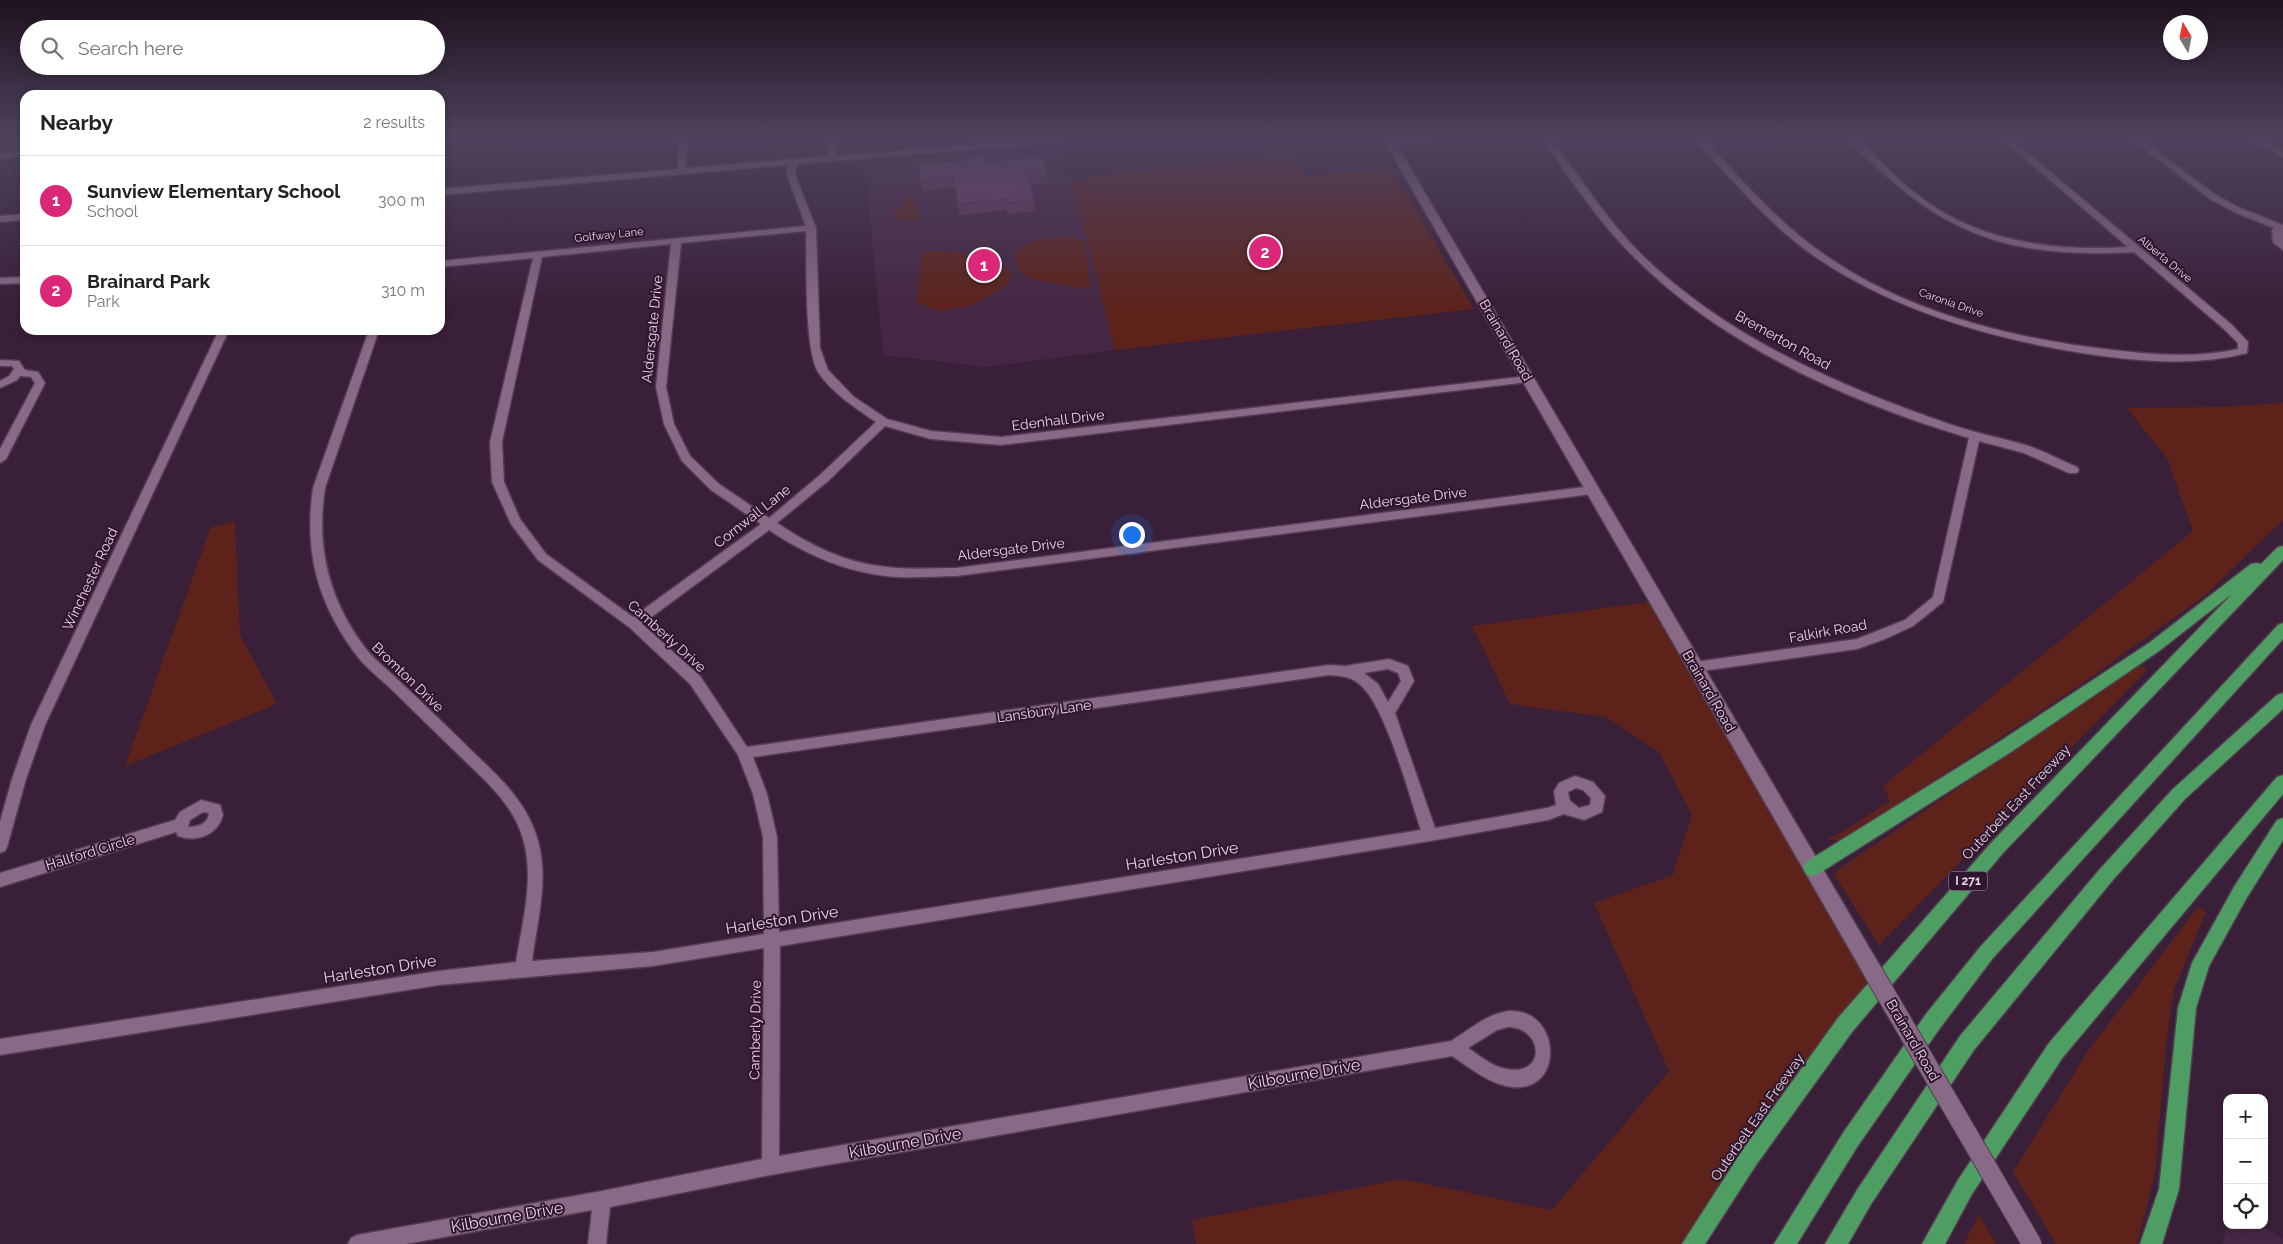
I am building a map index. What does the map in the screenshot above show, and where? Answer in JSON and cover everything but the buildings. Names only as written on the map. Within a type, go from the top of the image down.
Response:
[{"type":"highway","points":[[1812,868],[2005,748],[2154,647],[2283,549]]},
{"type":"highway","name":"Outerbelt East Freeway","points":[[1693,1244],[1749,1158],[1845,1025],[1997,848],[2283,549]]},
{"type":"highway","points":[[1785,1244],[1850,1140],[1933,1021],[1987,952],[2283,629]]},
{"type":"highway","points":[[1836,1244],[1864,1197],[1967,1043],[2026,971],[2106,875],[2179,794],[2283,699]]},
{"type":"highway","points":[[1932,1244],[1965,1187],[2056,1050],[2283,782]]},
{"type":"highway","points":[[2151,1244],[2169,1189],[2187,1008],[2202,963],[2240,893],[2283,825]]},
{"type":"main road","name":"Brainard Road","points":[[1421,195],[2032,1244]]},
{"type":"street","name":"Edenhall Drive","points":[[799,195],[811,228],[814,348],[823,371],[850,399],[883,422],[931,435],[1001,441],[1528,379]]},
{"type":"street","name":"Bremerton Road","points":[[1589,195],[1617,232],[1660,276],[1698,307],[1782,357],[1837,385],[1904,412],[1975,436],[2028,450],[2073,470]]},
{"type":"street","name":"Caronia Drive","points":[[1750,195],[1769,216],[1801,242],[1853,276],[1934,312],[2040,342],[2092,352],[2197,358],[2225,356],[2244,351],[2243,342]]},
{"type":"street","points":[[1912,195],[1932,209],[1963,225],[1998,238],[2034,247],[2102,252],[2135,249]]},
{"type":"street","name":"Alberta Drive","points":[[2072,195],[2228,326],[2243,342]]},
{"type":"street","points":[[2210,195],[2282,228]]},
{"type":"street","points":[[0,219],[20,217]]},
{"type":"street","name":"Golfway Lane","points":[[445,264],[811,228]]},
{"type":"street","points":[[2282,228],[2277,230],[2278,239],[2283,247]]},
{"type":"street","name":"Aldersgate Drive","points":[[676,242],[661,387],[669,424],[686,458],[709,481],[769,524],[799,544],[837,561],[887,572],[956,572],[1592,490]]},
{"type":"street","name":"Camberly Drive","points":[[538,255],[496,442],[498,482],[515,522],[542,557],[633,624],[695,680],[744,753],[760,794],[770,837],[772,939],[770,1166]]},
{"type":"street","points":[[0,281],[20,280]]},
{"type":"street","name":"Winchester Road","points":[[0,847],[19,779],[38,725],[222,335]]},
{"type":"street","name":"Bromton Drive","points":[[372,335],[319,488],[315,515],[320,571],[332,606],[359,650],[501,786],[516,808],[531,840],[535,876],[522,968]]},
{"type":"street","points":[[0,363],[17,364],[20,368],[18,374]]},
{"type":"street","points":[[0,385],[18,374],[34,374],[40,383],[39,388],[5,443],[0,459]]},
{"type":"street","name":"Cornwall Lane","points":[[633,624],[769,524],[824,478],[883,422]]},
{"type":"street","name":"Falkirk Road","points":[[1695,667],[1857,644],[1881,636],[1909,623],[1939,599],[1975,436]]},
{"type":"street","points":[[1363,673],[1389,664],[1397,666],[1407,676],[1405,687],[1401,690],[1388,712]]},
{"type":"street","name":"Lansbury Lane","points":[[744,753],[1329,670],[1363,673],[1388,712],[1430,835]]},
{"type":"street","name":"Harleston Drive","points":[[0,1047],[439,978],[522,968],[653,959],[1430,835],[1548,814],[1566,807]]},
{"type":"street","name":"Hallford Circle","points":[[0,880],[180,825]]},
{"type":"street","name":"Kilbourne Drive","points":[[357,1244],[602,1200],[770,1166],[1454,1048],[1485,1028],[1504,1020],[1516,1019],[1531,1025],[1543,1043],[1544,1061],[1538,1072],[1530,1079],[1518,1080],[1500,1076],[1454,1048]]},
{"type":"street","points":[[597,1244],[602,1200]]},
{"type":"shaded area","points":[[868,195],[1075,195],[1115,350],[987,367],[883,355]]},
{"type":"shaded area","points":[[908,195],[915,198],[918,220],[903,221],[894,218],[894,212],[903,206],[903,199]]},
{"type":"shaded area","points":[[1075,195],[1407,195],[1474,309],[1115,350]]},
{"type":"shaded area","points":[[1059,237],[1072,237],[1085,241],[1090,290],[1031,279],[1019,270],[1014,255],[1018,250],[1034,242]]},
{"type":"shaded area","points":[[923,251],[950,251],[995,259],[1011,273],[1008,284],[973,305],[938,311],[917,302]]},
{"type":"shaded area","points":[[2283,403],[2283,520],[2203,597],[2074,689],[1842,841],[1826,839],[1842,832],[1890,801],[1883,786],[2193,531],[2168,460],[2127,408],[2222,407]]},
{"type":"shaded area","points":[[235,522],[240,635],[277,704],[125,766],[211,527]]},
{"type":"shaded area","points":[[1656,601],[1879,984],[1693,1244],[1196,1244],[1192,1220],[1402,1179],[1552,1210],[1669,1071],[1594,903],[1673,875],[1692,815],[1659,752],[1606,717],[1510,704],[1472,626]]},
{"type":"shaded area","points":[[2138,666],[2145,667],[2146,671],[1879,945],[1835,876],[1836,871]]},
{"type":"shaded area","points":[[2198,907],[2206,912],[2174,989],[2167,1035],[2155,1174],[2137,1244],[2056,1244],[2013,1172],[2088,1051]]},
{"type":"shaded area","points":[[1979,1214],[1996,1244],[1964,1244]]},
{"type":"shaded area","points":[[2227,1229],[2267,1229],[2283,1239],[2283,1244],[2222,1244]]},
{"type":"place","name":"Brainard Park","points":[[1265,252]]},
{"type":"place","name":"Sunview Elementary School","points":[[984,265]]}]
